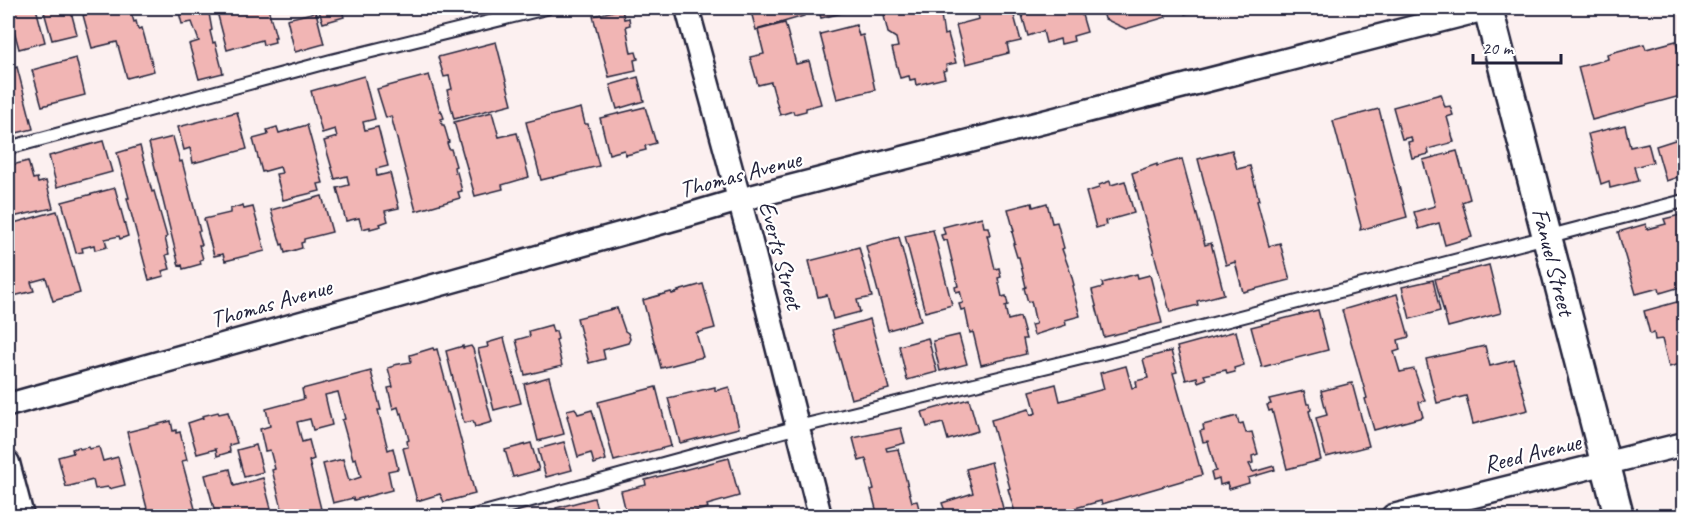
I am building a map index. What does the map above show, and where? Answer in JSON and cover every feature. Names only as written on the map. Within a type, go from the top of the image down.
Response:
[{"type":"street","name":"Everts Street","points":[[687,8],[820,516]]},
{"type":"street","name":"Thomas Avenue","points":[[8,405],[739,200],[1489,8]]},
{"type":"street","name":"Fanuel Street","points":[[1489,8],[1619,516]]},
{"type":"street","name":"Reed Avenue","points":[[1394,516],[1684,444]]},
{"type":"street","points":[[8,463],[22,516]]},
{"type":"lane","points":[[8,148],[331,61],[546,8]]},
{"type":"lane","points":[[472,516],[798,427],[1102,353],[1684,201]]},
{"type":"building","points":[[8,8],[36,8],[45,42],[19,49]]},
{"type":"building","points":[[43,8],[70,8],[77,34],[52,40]]},
{"type":"building","points":[[85,8],[133,8],[134,11],[131,12],[134,22],[136,21],[138,29],[142,28],[154,71],[127,78],[117,42],[92,48],[83,15],[87,14]]},
{"type":"building","points":[[163,8],[208,8],[212,30],[210,31],[223,73],[199,79],[189,44],[199,41],[192,22],[182,24],[178,9],[164,12]]},
{"type":"building","points":[[216,8],[268,8],[276,37],[274,37],[275,42],[263,45],[262,40],[227,50]]},
{"type":"building","points":[[341,8],[344,17],[323,23],[319,11]]},
{"type":"building","points":[[750,8],[801,8],[804,16],[756,30]]},
{"type":"building","points":[[818,8],[863,8],[821,18]]},
{"type":"building","points":[[887,8],[940,8],[944,35],[948,34],[956,63],[946,65],[947,70],[943,71],[945,78],[916,85],[915,79],[910,80],[909,76],[900,78],[892,48],[898,47],[896,38],[888,33],[884,16]]},
{"type":"building","points":[[1012,8],[1021,41],[1007,44],[1009,53],[966,64],[956,25],[979,19],[978,15]]},
{"type":"building","points":[[1020,8],[1080,8],[1087,32],[1073,36],[1074,41],[1061,44],[1060,39],[1046,43],[1043,31],[1028,36]]},
{"type":"building","points":[[1102,8],[1164,8],[1166,17],[1126,29],[1105,19]]},
{"type":"building","points":[[1183,8],[1207,8],[1185,14]]},
{"type":"building","points":[[622,9],[624,19],[629,18],[630,25],[626,26],[631,53],[636,52],[638,59],[634,60],[636,71],[609,77],[593,16]]},
{"type":"building","points":[[316,12],[324,44],[295,52],[287,19]]},
{"type":"building","points":[[785,23],[796,64],[809,61],[821,104],[806,108],[806,111],[794,114],[793,111],[780,115],[771,82],[758,85],[750,57],[764,54],[758,30]]},
{"type":"building","points":[[856,25],[859,36],[863,35],[875,90],[837,99],[820,34]]},
{"type":"building","points":[[8,29],[13,51],[8,52]]},
{"type":"building","points":[[1676,41],[1684,74],[1684,95],[1592,120],[1578,67],[1608,59],[1607,54],[1644,44],[1646,49]]},
{"type":"building","points":[[496,42],[512,104],[454,119],[447,90],[452,89],[449,76],[444,77],[438,57]]},
{"type":"building","points":[[76,58],[85,95],[42,106],[32,70]]},
{"type":"building","points":[[17,67],[33,129],[8,135],[8,70]]},
{"type":"building","points":[[429,75],[444,118],[441,119],[442,125],[444,125],[449,142],[447,143],[456,166],[454,167],[455,173],[457,172],[462,191],[458,192],[460,198],[416,211],[391,116],[386,118],[377,89]]},
{"type":"building","points":[[364,76],[375,119],[363,122],[365,130],[378,127],[388,166],[376,169],[377,176],[390,173],[399,208],[385,211],[388,221],[370,229],[370,227],[362,229],[359,218],[346,221],[337,188],[349,185],[347,176],[335,179],[324,141],[337,137],[335,129],[322,133],[311,91]]},
{"type":"building","points":[[638,77],[644,101],[617,109],[610,85]]},
{"type":"building","points":[[1441,94],[1445,107],[1450,106],[1453,115],[1447,117],[1454,142],[1428,149],[1429,154],[1412,158],[1408,142],[1412,141],[1411,137],[1402,139],[1393,107]]},
{"type":"building","points":[[645,107],[656,143],[645,146],[646,150],[626,155],[624,150],[609,154],[600,118]]},
{"type":"building","points":[[581,108],[585,124],[588,124],[599,166],[541,180],[526,122]]},
{"type":"building","points":[[1379,109],[1407,217],[1360,230],[1361,226],[1333,121]]},
{"type":"building","points":[[237,112],[247,149],[193,163],[190,148],[184,150],[178,127]]},
{"type":"building","points":[[492,112],[499,137],[517,133],[529,177],[502,185],[503,189],[475,196],[454,122]]},
{"type":"building","points":[[307,125],[323,183],[318,184],[320,191],[283,200],[276,174],[282,173],[280,167],[262,172],[253,139],[268,135],[267,130],[277,127],[279,133]]},
{"type":"building","points":[[1625,125],[1630,147],[1648,143],[1653,162],[1634,167],[1638,181],[1610,188],[1609,181],[1601,184],[1588,134]]},
{"type":"building","points":[[173,137],[180,162],[182,161],[202,245],[199,245],[203,259],[200,260],[201,264],[183,269],[182,265],[179,266],[149,143]]},
{"type":"building","points":[[1681,138],[1684,144],[1684,175],[1666,181],[1656,146]]},
{"type":"building","points":[[103,141],[112,172],[57,187],[49,156]]},
{"type":"building","points":[[140,146],[167,237],[165,238],[169,254],[166,255],[170,269],[162,271],[164,276],[149,280],[117,153]]},
{"type":"building","points":[[1232,150],[1237,169],[1250,166],[1269,246],[1280,243],[1290,280],[1243,292],[1235,262],[1226,265],[1198,159]]},
{"type":"building","points":[[1457,151],[1470,199],[1462,202],[1472,237],[1445,245],[1439,223],[1419,229],[1414,212],[1435,206],[1423,160]]},
{"type":"building","points":[[1182,159],[1205,245],[1211,243],[1224,294],[1197,301],[1198,305],[1170,312],[1132,173],[1157,164],[1157,166]]},
{"type":"building","points":[[28,161],[33,179],[37,178],[38,183],[46,181],[53,208],[8,218],[8,166]]},
{"type":"building","points":[[1110,181],[1111,185],[1125,181],[1134,213],[1105,221],[1106,225],[1096,228],[1086,192]]},
{"type":"building","points":[[115,188],[128,236],[120,239],[119,236],[105,239],[107,247],[95,250],[94,245],[82,248],[83,252],[76,253],[62,202]]},
{"type":"building","points":[[322,196],[332,232],[304,239],[301,243],[302,248],[285,253],[271,210]]},
{"type":"building","points":[[1032,203],[1033,207],[1047,203],[1052,223],[1057,222],[1080,316],[1065,320],[1066,325],[1034,335],[1031,325],[1036,324],[1031,301],[1028,302],[1024,288],[1026,287],[1019,257],[1017,257],[1013,244],[1015,243],[1012,232],[1014,231],[1008,209]]},
{"type":"building","points":[[243,205],[244,209],[253,207],[265,251],[225,261],[223,254],[214,256],[204,219],[230,213],[230,209]]},
{"type":"building","points":[[57,211],[80,293],[53,301],[46,278],[31,282],[34,291],[9,297],[8,235],[13,233],[10,224]]},
{"type":"building","points":[[1684,214],[1684,286],[1660,293],[1659,288],[1636,294],[1618,232],[1646,224],[1647,229],[1666,224],[1664,219]]},
{"type":"building","points":[[982,217],[984,227],[988,227],[990,235],[987,235],[995,269],[999,268],[1001,277],[998,278],[1002,297],[1006,296],[1008,305],[1005,306],[1008,320],[1020,317],[1026,339],[1023,339],[1026,354],[981,365],[965,309],[961,310],[959,304],[963,303],[960,291],[956,292],[955,287],[958,286],[947,240],[943,241],[941,235],[945,234],[943,227]]},
{"type":"building","points":[[933,230],[952,305],[925,312],[905,236]]},
{"type":"building","points":[[899,237],[921,321],[888,330],[866,246]]},
{"type":"building","points":[[859,247],[872,297],[857,300],[860,312],[833,319],[827,295],[818,297],[809,261]]},
{"type":"building","points":[[1489,265],[1501,313],[1448,327],[1435,279]]},
{"type":"building","points":[[1137,274],[1138,278],[1150,275],[1162,323],[1104,337],[1092,290],[1103,287],[1102,283]]},
{"type":"building","points":[[1433,280],[1440,311],[1410,319],[1402,287]]},
{"type":"building","points":[[703,284],[715,328],[696,333],[703,357],[661,368],[643,300]]},
{"type":"building","points":[[1397,294],[1409,337],[1398,340],[1400,350],[1394,352],[1400,372],[1414,369],[1425,401],[1419,402],[1423,417],[1374,430],[1342,310]]},
{"type":"building","points":[[1684,300],[1684,363],[1669,367],[1662,339],[1655,340],[1654,333],[1650,334],[1644,311]]},
{"type":"building","points":[[617,308],[630,339],[628,343],[603,350],[605,359],[589,363],[577,318]]},
{"type":"building","points":[[1318,310],[1328,350],[1262,367],[1251,327]]},
{"type":"building","points":[[870,319],[889,389],[851,399],[832,330]]},
{"type":"building","points":[[551,325],[553,332],[556,331],[562,366],[525,375],[516,340],[530,336],[529,331]]},
{"type":"building","points":[[1236,331],[1244,365],[1234,368],[1235,372],[1227,374],[1226,370],[1204,375],[1206,379],[1198,382],[1197,377],[1186,380],[1177,347]]},
{"type":"building","points":[[959,335],[967,364],[940,371],[933,341]]},
{"type":"building","points":[[504,338],[521,403],[494,410],[478,349],[488,347],[487,343]]},
{"type":"building","points":[[928,338],[937,372],[907,380],[899,346]]},
{"type":"building","points":[[463,346],[463,348],[471,346],[473,349],[492,422],[475,427],[473,421],[464,423],[446,351]]},
{"type":"building","points":[[1485,346],[1490,366],[1514,360],[1528,410],[1473,424],[1466,396],[1437,403],[1426,359]]},
{"type":"building","points":[[433,348],[437,349],[475,494],[444,502],[440,494],[417,501],[403,448],[408,447],[407,441],[409,440],[402,413],[400,414],[398,407],[393,409],[388,388],[393,387],[388,368],[411,362],[410,355]]},
{"type":"building","points":[[1171,351],[1177,372],[1173,373],[1202,475],[1102,504],[1101,501],[1046,516],[1016,516],[991,420],[1029,409],[1031,415],[1036,413],[1030,391],[1056,384],[1060,401],[1104,389],[1100,373],[1126,366],[1132,388],[1137,387],[1136,381],[1148,378],[1143,359]]},
{"type":"building","points":[[371,371],[388,450],[393,448],[398,469],[388,471],[392,490],[333,503],[323,464],[343,459],[349,481],[361,477],[356,458],[353,459],[342,420],[345,419],[338,392],[325,395],[332,425],[313,430],[310,419],[297,422],[302,442],[309,440],[314,459],[309,461],[321,509],[284,516],[272,470],[275,469],[270,450],[265,451],[260,429],[270,426],[266,409],[304,399],[302,389]]},
{"type":"building","points":[[549,377],[564,434],[538,441],[524,384]]},
{"type":"building","points":[[1352,383],[1369,446],[1326,457],[1316,418],[1327,415],[1321,391]]},
{"type":"building","points":[[656,387],[671,446],[614,461],[598,402]]},
{"type":"building","points":[[715,387],[715,391],[729,387],[739,428],[680,443],[668,398]]},
{"type":"building","points":[[1304,391],[1307,404],[1310,404],[1311,410],[1309,411],[1321,460],[1287,469],[1272,410],[1269,411],[1267,405],[1271,404],[1269,399]]},
{"type":"building","points":[[969,399],[978,431],[948,440],[943,423],[927,427],[922,412]]},
{"type":"building","points":[[575,408],[578,414],[592,410],[606,460],[594,464],[591,453],[578,457],[567,416],[567,410]]},
{"type":"building","points":[[218,412],[219,414],[228,412],[237,443],[229,445],[230,452],[217,456],[216,449],[197,454],[188,423]]},
{"type":"building","points":[[1237,416],[1239,424],[1243,423],[1246,433],[1252,432],[1258,454],[1252,456],[1253,463],[1249,464],[1253,472],[1274,466],[1275,470],[1248,478],[1249,483],[1229,489],[1227,483],[1220,485],[1219,478],[1213,480],[1211,472],[1216,471],[1208,441],[1203,442],[1200,431],[1204,430],[1203,425]]},
{"type":"building","points":[[171,421],[173,431],[180,432],[187,460],[182,461],[197,516],[149,516],[127,432]]},
{"type":"building","points":[[901,428],[905,443],[886,448],[887,451],[898,449],[912,502],[917,501],[921,516],[883,516],[882,512],[877,513],[871,490],[874,489],[866,459],[859,461],[853,438]]},
{"type":"building","points":[[564,442],[572,470],[546,477],[538,449]]},
{"type":"building","points":[[531,443],[539,470],[513,477],[505,450]]},
{"type":"building","points":[[256,445],[263,472],[244,477],[237,450]]},
{"type":"building","points":[[79,447],[89,449],[99,447],[103,461],[118,457],[125,485],[109,489],[108,487],[95,489],[93,480],[66,487],[58,457],[73,453],[72,449]]},
{"type":"building","points":[[729,458],[739,496],[707,505],[708,508],[676,516],[627,516],[621,491],[646,485],[645,480]]},
{"type":"building","points":[[991,462],[1005,516],[947,516],[942,503],[973,493],[966,469]]},
{"type":"building","points":[[230,469],[234,486],[263,478],[273,516],[216,516],[205,475]]},
{"type":"building","points":[[594,498],[599,516],[558,516],[556,508]]}]
